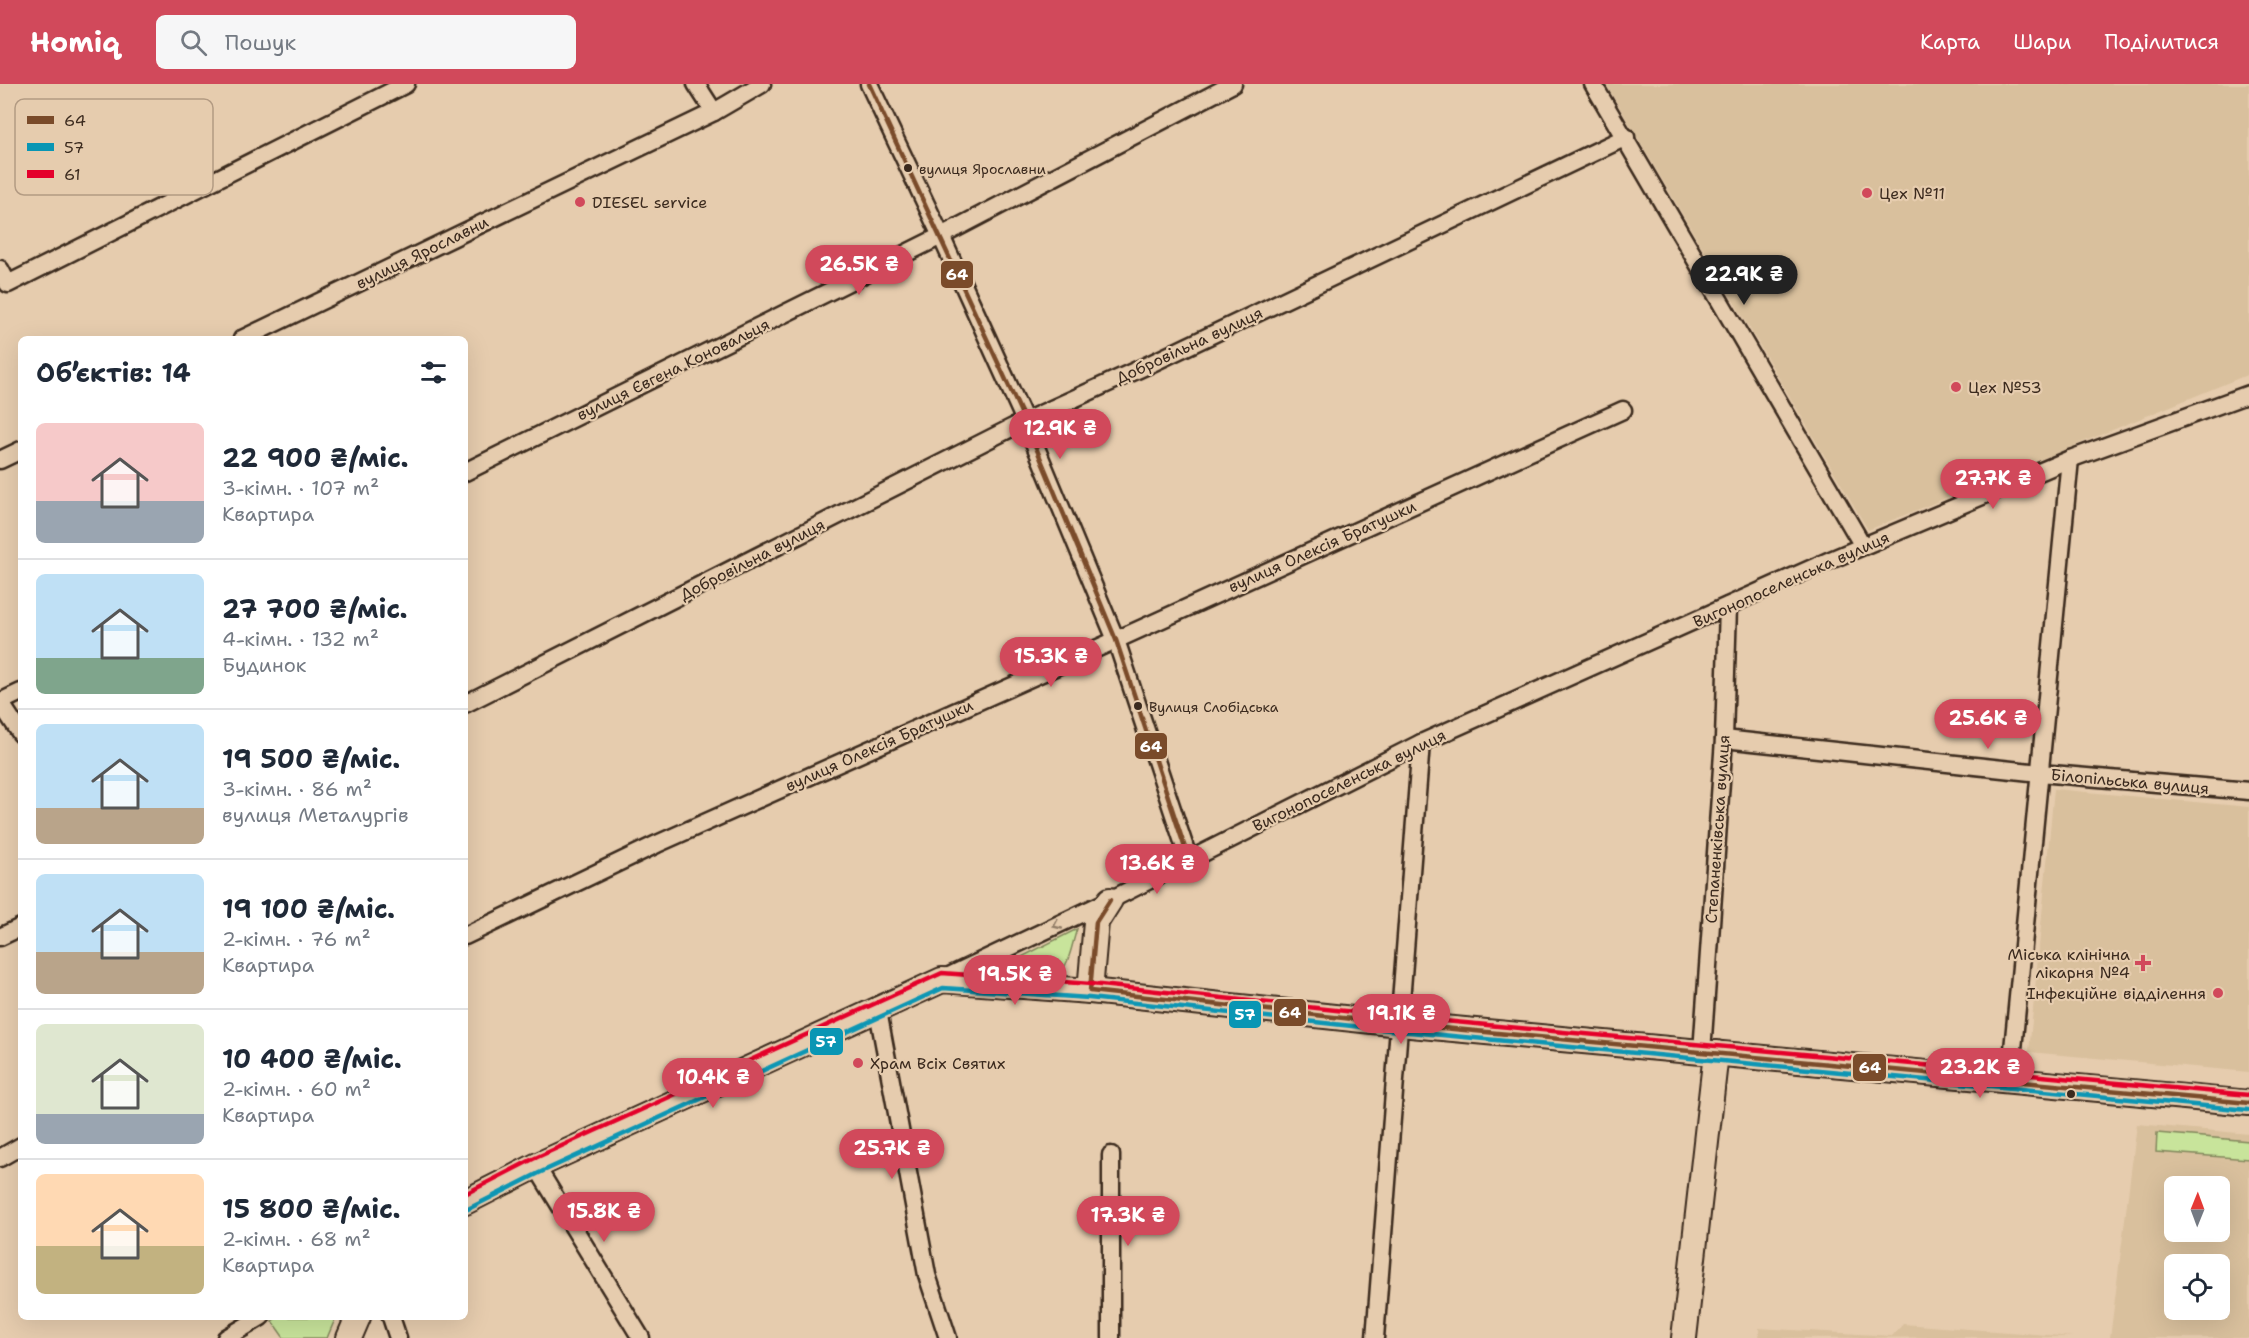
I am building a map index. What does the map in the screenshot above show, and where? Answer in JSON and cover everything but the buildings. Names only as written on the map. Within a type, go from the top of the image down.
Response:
[{"type":"main road","points":[[1090,991],[1096,922],[1110,900]]},
{"type":"main road","points":[[942,980],[1090,991],[1400,1024],[2249,1103]]},
{"type":"main road","name":"Вигонопоселенська вулиця","points":[[468,1200],[536,1166],[942,980]]},
{"type":"main road","name":"Степаненківська вулиця","points":[[1684,1338],[1709,1053]]},
{"type":"main road","points":[[349,1338],[357,1320]]},
{"type":"street","points":[[213,181],[406,84]]},
{"type":"street","points":[[696,84],[714,111]]},
{"type":"street","name":"вулиця Ярославни","points":[[248,336],[714,111],[762,84]]},
{"type":"street","points":[[869,84],[1025,421],[1116,640],[1189,860]]},
{"type":"street","name":"вулиця Євгена Коновальця","points":[[468,471],[941,236],[1233,84]]},
{"type":"street","points":[[1593,84],[1863,546]]},
{"type":"street","name":"Добровільна вулиця","points":[[468,702],[1025,421],[1148,365],[1626,137]]},
{"type":"street","points":[[0,270],[9,284],[186,195]]},
{"type":"street","name":"Вигонопоселенська вулиця","points":[[942,980],[1110,900],[1421,743],[1863,546],[2070,459],[2249,394]]},
{"type":"street","name":"вулиця Олексія Братушки","points":[[468,935],[657,844],[1116,640],[1623,410]]},
{"type":"street","points":[[0,460],[18,451]]},
{"type":"street","points":[[2010,1080],[2070,459]]},
{"type":"street","name":"Степаненківська вулиця","points":[[1709,1053],[1728,606]]},
{"type":"street","points":[[18,693],[0,702],[18,729]]},
{"type":"street","name":"Білопільська вулиця","points":[[1724,739],[2040,773],[2249,791]]},
{"type":"street","points":[[1375,1338],[1421,743]]},
{"type":"street","points":[[0,937],[18,928]]},
{"type":"street","points":[[878,1011],[927,1275],[948,1338]]},
{"type":"street","points":[[0,1158],[18,1148]]},
{"type":"street","points":[[1111,1155],[1111,1338]]},
{"type":"street","points":[[536,1166],[641,1338]]},
{"type":"street","points":[[226,1338],[256,1320]]},
{"type":"street","points":[[392,1320],[398,1338]]},
{"type":"shaded area","points":[[1606,84],[2249,84],[2249,374],[1868,530]]},
{"type":"shaded area","name":"Міська клінічна лікарня №4","points":[[2054,789],[2249,807],[2249,1072],[2029,1052]]},
{"type":"shaded area","points":[[2137,1124],[2249,1134],[2249,1338],[2110,1338]]},
{"type":"shaded area","points":[[1903,1324],[2073,1337],[1759,1338],[1759,1328],[1892,1336]]},
{"type":"green space","points":[[1077,929],[1067,962],[1060,972],[1032,977],[992,972]]},
{"type":"green space","points":[[2157,1133],[2249,1141],[2249,1159],[2156,1152]]},
{"type":"green space","points":[[335,1320],[327,1338],[284,1338],[272,1321]]},
{"type":"transit line","name":"64","points":[[869,84],[1025,421],[1116,640],[1189,860]]},
{"type":"transit line","name":"64","points":[[1090,991],[1096,922],[1110,900]]},
{"type":"transit line","name":"61","points":[[468,1192],[533,1159],[942,973],[1091,984],[1401,1017],[2249,1095]]},
{"type":"transit line","name":"57","points":[[468,1209],[539,1173],[943,988],[1089,998],[1399,1031],[2248,1110]]},
{"type":"transit line","name":"64","points":[[1090,991],[1400,1024],[2249,1103]]},
{"type":"place","name":"вулиця Ярославни","points":[[908,168]]},
{"type":"place","name":"Цех №11","points":[[1867,193]]},
{"type":"place","name":"DIESEL service","points":[[580,202]]},
{"type":"place","name":"Цех №53","points":[[1956,387]]},
{"type":"place","name":"Вулиця Слобідська","points":[[1138,706]]},
{"type":"place","name":"Міська клінічна лікарня №4","points":[[2143,963]]},
{"type":"place","name":"Інфекційне відділення","points":[[2218,993]]},
{"type":"place","name":"Храм Всіх Святих","points":[[858,1063]]}]
